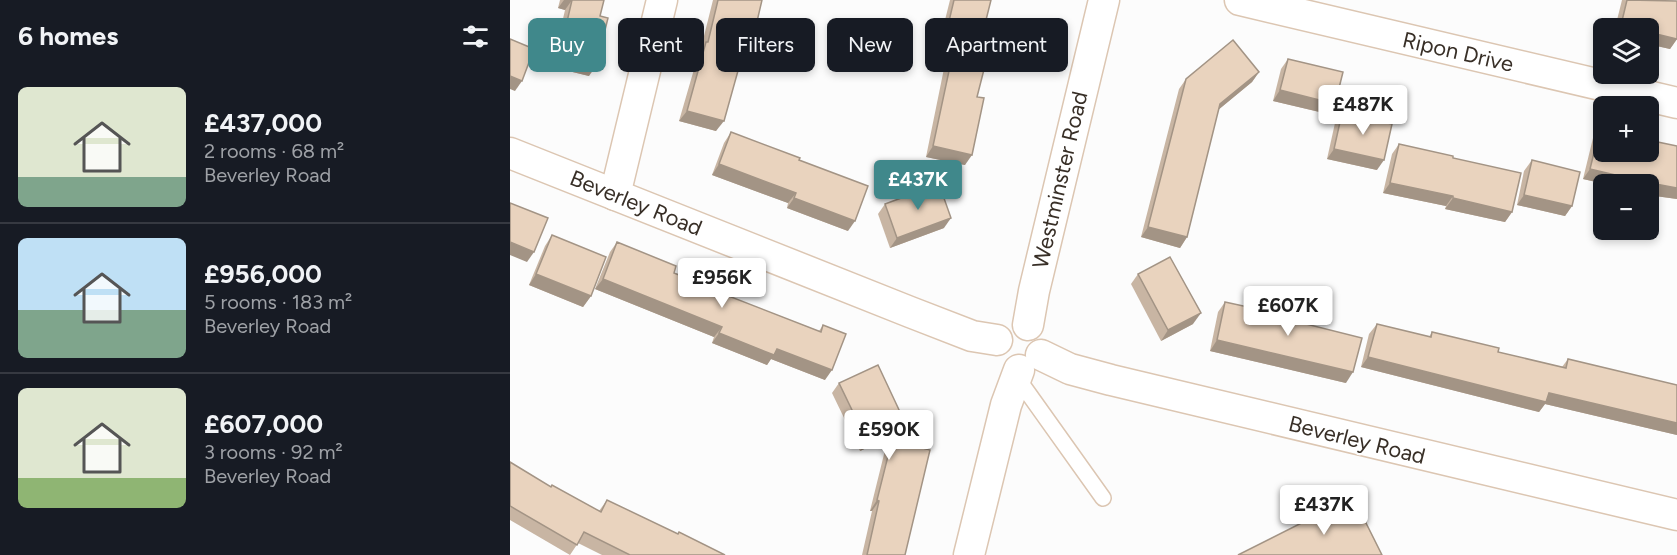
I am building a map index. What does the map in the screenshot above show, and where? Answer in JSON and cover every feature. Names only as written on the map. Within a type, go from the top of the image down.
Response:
[{"type":"street","points":[[615,195],[662,0]]},
{"type":"street","name":"Westminster Road","points":[[1028,325],[1034,291],[1104,0]]},
{"type":"street","name":"Ripon Drive","points":[[1240,0],[1677,102]]},
{"type":"street","name":"Beverley Road","points":[[510,153],[972,336],[997,340]]},
{"type":"street","points":[[969,555],[1006,405],[1025,367],[1042,347],[1040,336],[1028,325],[1011,325],[1001,332],[997,340],[997,350],[1001,360],[1008,366],[1025,367]]},
{"type":"street","name":"Beverley Road","points":[[1025,367],[1070,369],[1677,515]]},
{"type":"lane","points":[[1025,367],[1103,498]]},
{"type":"building","points":[[572,0],[604,0],[600,16],[608,18],[606,26],[606,18],[568,18]]},
{"type":"building","points":[[718,0],[762,0],[758,18],[716,18],[716,72],[738,72],[724,121],[687,111],[698,72],[704,72],[704,49],[708,42]]},
{"type":"building","points":[[954,0],[991,0],[986,18],[950,18]]},
{"type":"building","points":[[1627,0],[1677,1],[1677,39],[1659,35],[1659,18],[1623,18]]},
{"type":"building","points":[[510,39],[528,46],[528,65],[522,81],[510,76]]},
{"type":"building","points":[[1233,40],[1259,72],[1220,104],[1187,237],[1148,227],[1186,79]]},
{"type":"building","points":[[1288,59],[1343,72],[1335,104],[1280,90]]},
{"type":"building","points":[[949,72],[983,72],[977,97],[984,98],[972,155],[933,146]]},
{"type":"building","points":[[1342,113],[1392,124],[1384,160],[1334,149]]},
{"type":"building","points":[[731,132],[868,186],[855,221],[794,198],[796,193],[719,164]]},
{"type":"building","points":[[1659,142],[1677,146],[1677,188],[1659,185],[1659,174],[1611,174],[1590,169],[1593,157],[1593,162],[1659,162]]},
{"type":"building","points":[[1399,144],[1521,173],[1512,212],[1453,198],[1453,196],[1390,183]]},
{"type":"building","points":[[1532,160],[1580,172],[1572,206],[1524,195]]},
{"type":"building","points":[[939,184],[951,218],[897,238],[885,204]]},
{"type":"building","points":[[510,203],[548,218],[534,252],[510,242]]},
{"type":"building","points":[[552,235],[606,257],[591,296],[536,274]]},
{"type":"building","points":[[617,242],[676,266],[674,273],[726,295],[821,332],[823,325],[846,334],[832,370],[777,349],[774,355],[719,333],[722,327],[603,279]]},
{"type":"building","points":[[1170,257],[1201,313],[1168,330],[1138,274]]},
{"type":"building","points":[[1225,302],[1303,319],[1302,323],[1362,338],[1353,372],[1217,340]]},
{"type":"building","points":[[1377,324],[1431,337],[1432,332],[1499,348],[1498,352],[1566,368],[1568,359],[1677,385],[1677,423],[1549,393],[1546,402],[1368,357]]},
{"type":"building","points":[[878,365],[916,446],[930,450],[905,555],[867,555],[879,501],[877,500],[895,428],[867,441],[839,383]]},
{"type":"building","points":[[510,462],[551,487],[552,485],[601,512],[607,500],[725,555],[630,555],[584,532],[577,545],[510,506]]},
{"type":"building","points":[[1353,497],[1382,555],[1238,555]]}]
